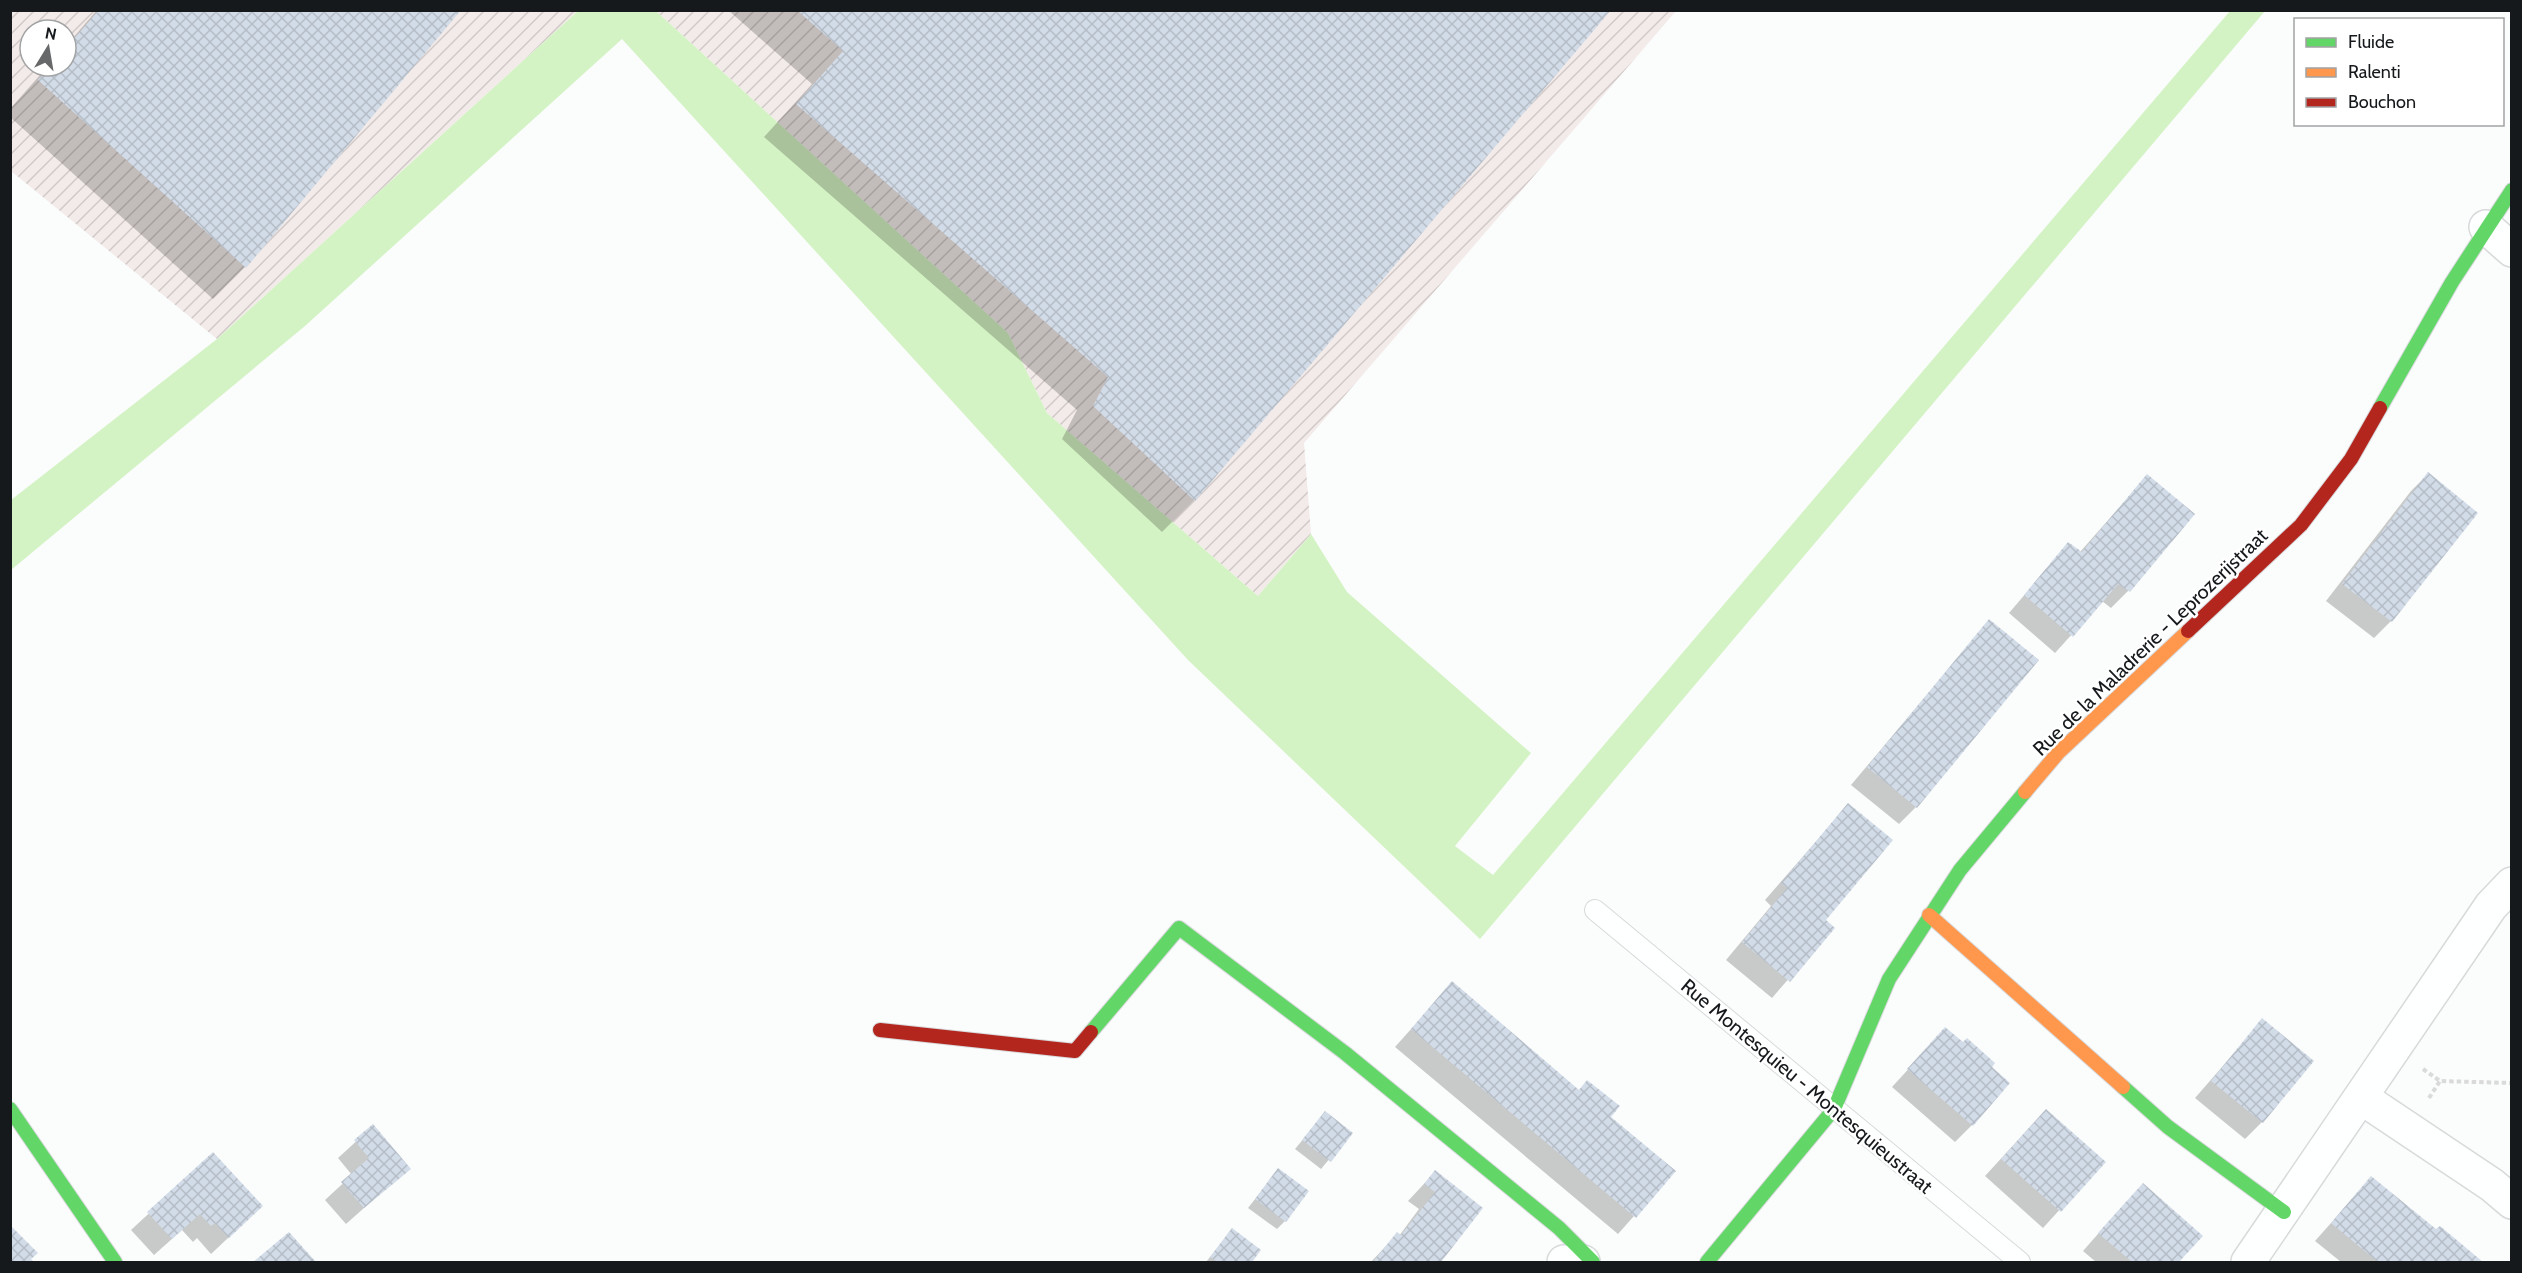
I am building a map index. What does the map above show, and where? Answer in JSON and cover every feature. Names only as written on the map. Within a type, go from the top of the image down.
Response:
[{"type":"street","name":"Rue de la Maladrerie - Leprozerijstraat","points":[[1707,1263],[1834,1109],[1862,1038],[1889,980],[1960,870],[2058,753],[2301,525],[2351,459],[2486,227],[2511,190]]},
{"type":"street","points":[[2486,227],[2511,250]]},
{"type":"street","points":[[2248,1263],[2362,1098],[2393,1047],[2491,906],[2511,884]]},
{"type":"street","points":[[1929,915],[2168,1127],[2284,1212]]},
{"type":"street","points":[[880,1030],[1075,1051],[1179,928],[1345,1053],[1559,1228],[1593,1263]]},
{"type":"street","points":[[2362,1098],[2492,1185],[2511,1202]]},
{"type":"street","points":[[10,1109],[115,1263]]},
{"type":"street","points":[[1564,1263],[1582,1263]]},
{"type":"lane","name":"Rue Montesquieu - Montesquieustraat","points":[[1594,910],[2019,1263]]},
{"type":"path","points":[[2393,1047],[2440,1081],[2511,1083]]},
{"type":"shaded area","points":[[10,11],[578,11],[217,339],[11,171]]},
{"type":"shaded area","points":[[656,11],[1676,11],[1304,443],[1311,534],[1258,596],[1047,413],[1008,333]]},
{"type":"green space","points":[[578,11],[656,11],[1008,333],[1047,413],[1258,596],[1311,534],[1347,592],[1531,753],[1455,846],[1493,875],[2230,11],[2265,11],[1480,939],[1188,660],[622,39],[305,326],[11,570],[11,500],[217,339]]},
{"type":"building","points":[[99,10],[461,10],[246,268],[38,80],[40,78],[78,78],[78,34]]},
{"type":"building","points":[[797,10],[1611,10],[1195,501],[1093,406],[1108,377],[796,104],[843,51]]},
{"type":"building","points":[[2428,472],[2478,513],[2392,622],[2342,584]]},
{"type":"building","points":[[2147,474],[2195,514],[2130,592],[2118,584],[2073,637],[2024,595],[2068,542],[2082,552]]},
{"type":"building","points":[[1989,619],[2039,660],[1917,808],[1867,767]]},
{"type":"building","points":[[1848,803],[1893,840],[1826,920],[1835,928],[1790,982],[1742,942],[1787,888],[1781,883]]},
{"type":"building","points":[[1452,981],[1579,1090],[1587,1080],[1620,1106],[1611,1117],[1676,1171],[1636,1218],[1411,1029]]},
{"type":"building","points":[[2262,1018],[2314,1061],[2263,1123],[2211,1081]]},
{"type":"building","points":[[1945,1027],[1963,1042],[1967,1038],[1995,1063],[1992,1067],[2010,1083],[1973,1126],[1907,1069]]},
{"type":"building","points":[[2046,1109],[2106,1162],[2061,1212],[2001,1159]]},
{"type":"building","points":[[1325,1111],[1353,1133],[1331,1162],[1302,1140]]},
{"type":"building","points":[[373,1124],[411,1169],[364,1208],[341,1182],[369,1158],[354,1140]]},
{"type":"building","points":[[213,1152],[263,1206],[229,1238],[215,1223],[211,1226],[200,1214],[172,1239],[147,1212]]},
{"type":"building","points":[[1278,1168],[1309,1191],[1286,1222],[1255,1199]]},
{"type":"building","points":[[1435,1170],[1483,1208],[1441,1262],[1373,1262],[1397,1232],[1401,1235],[1435,1192],[1424,1184]]},
{"type":"building","points":[[2371,1176],[2436,1229],[2440,1226],[2483,1262],[2378,1262],[2331,1223]]},
{"type":"building","points":[[2143,1183],[2203,1236],[2179,1262],[2132,1262],[2098,1233]]},
{"type":"building","points":[[10,1225],[38,1253],[31,1259],[34,1262],[10,1262]]},
{"type":"building","points":[[1232,1228],[1261,1250],[1252,1262],[1218,1262],[1210,1257]]},
{"type":"building","points":[[289,1232],[316,1262],[253,1262]]},
{"type":"traffic: fast","points":[[2380,408],[2452,282],[2512,190]]},
{"type":"traffic: fast","points":[[1707,1262],[1834,1109],[1889,979],[1960,870],[2025,792]]},
{"type":"traffic: fast","points":[[1091,1032],[1179,928],[1345,1053],[1559,1228],[1593,1262]]},
{"type":"traffic: fast","points":[[2123,1087],[2168,1127],[2284,1212]]},
{"type":"traffic: fast","points":[[10,1109],[115,1262]]},
{"type":"traffic: slow","points":[[2025,792],[2058,753],[2188,631]]},
{"type":"traffic: slow","points":[[1929,915],[2123,1087]]},
{"type":"traffic: jam","points":[[2188,631],[2301,525],[2351,459],[2380,408]]},
{"type":"traffic: jam","points":[[880,1030],[1075,1051],[1091,1032]]}]
